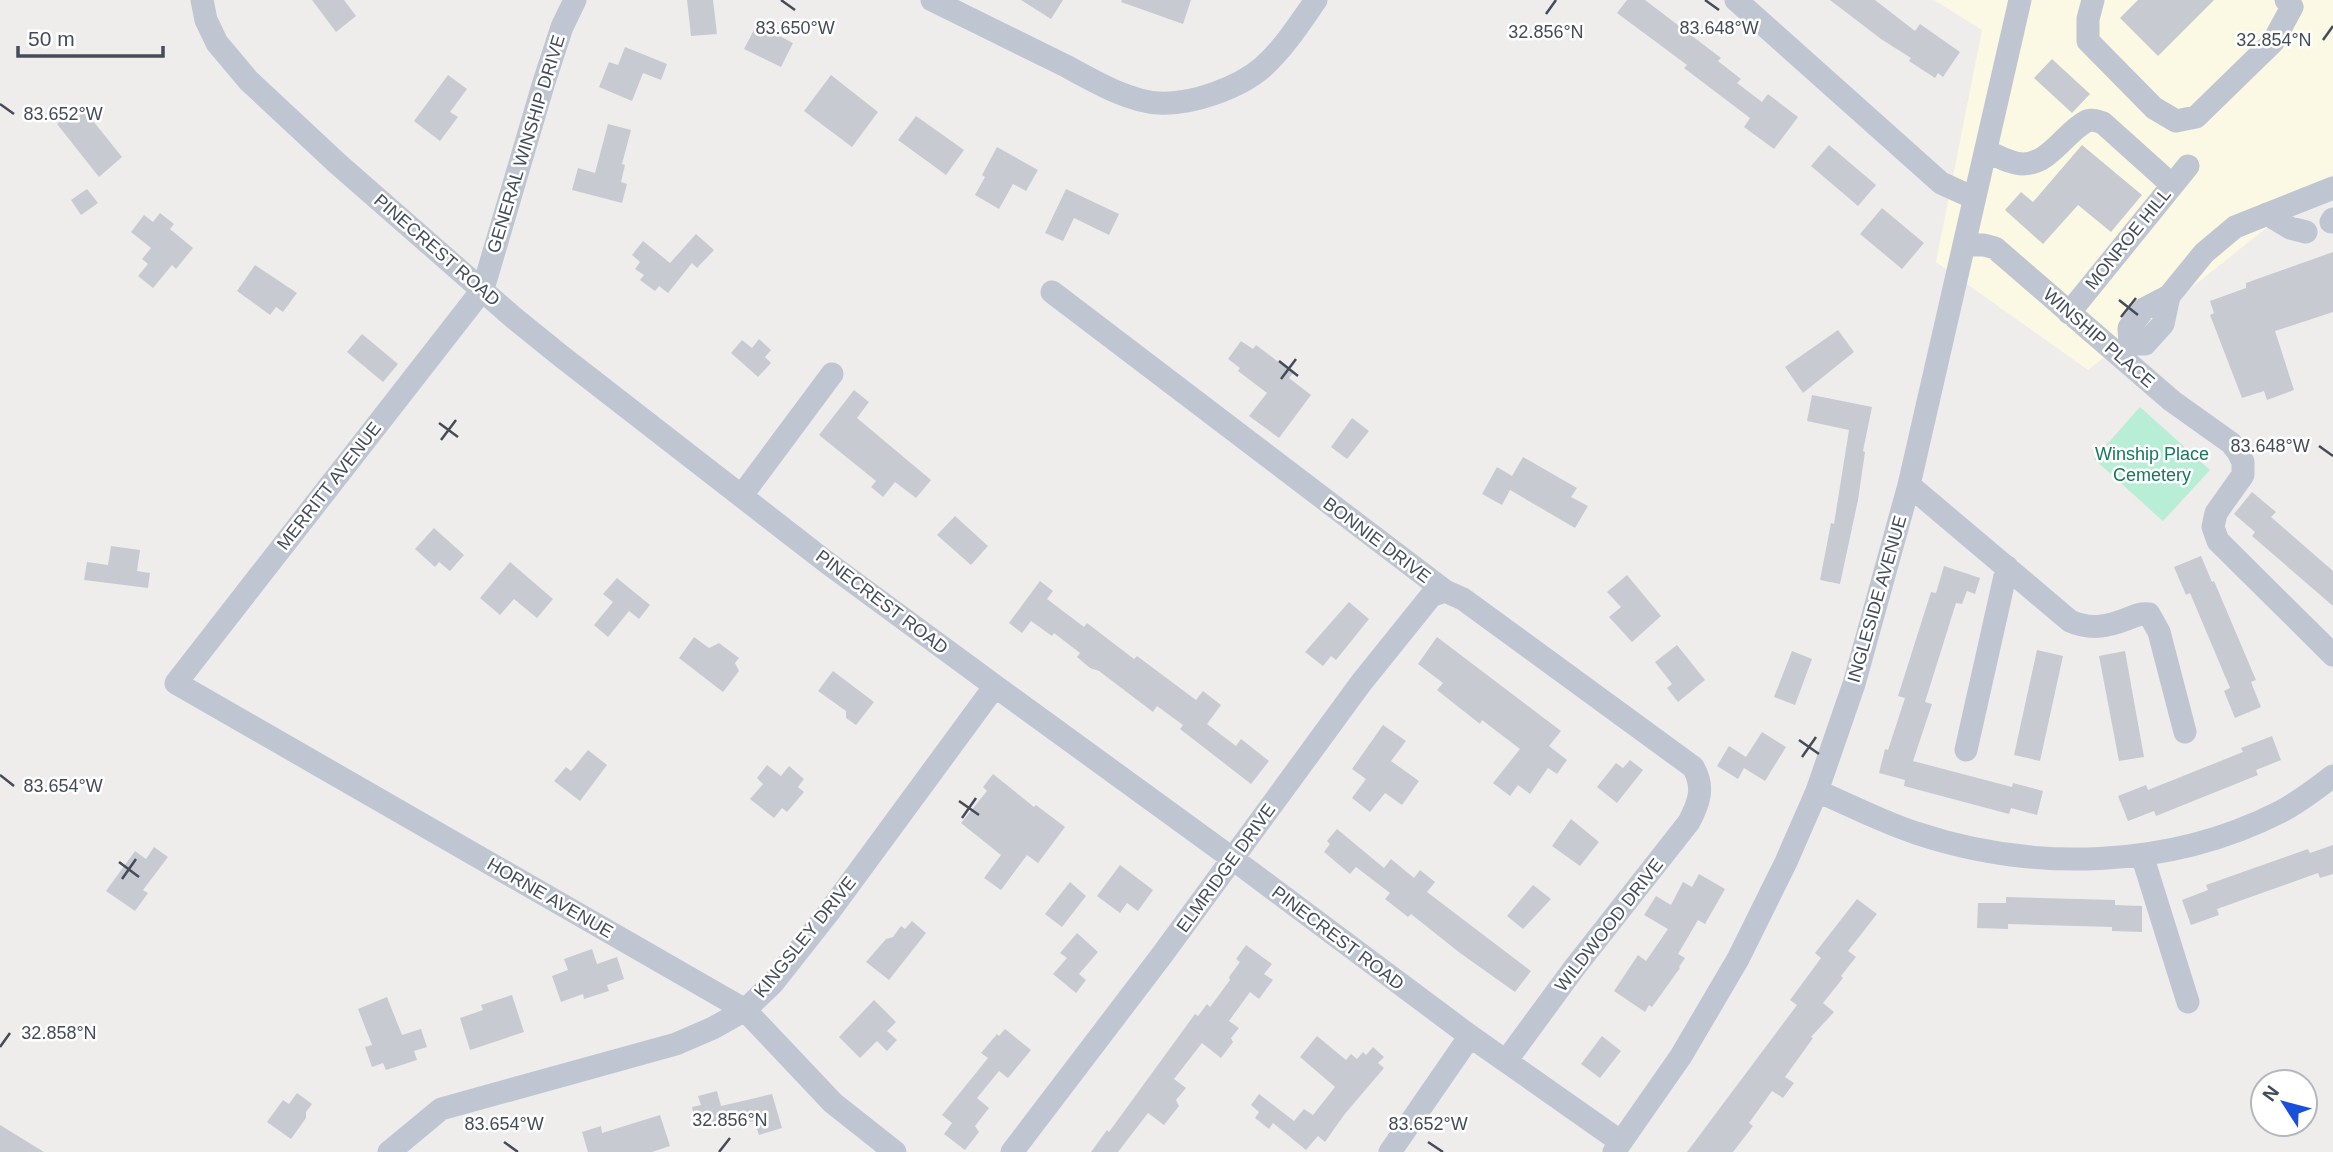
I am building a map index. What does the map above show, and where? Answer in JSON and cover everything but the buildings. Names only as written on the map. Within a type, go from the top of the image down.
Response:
[{"type":"street","name":"PINECREST ROAD","points":[[202,0],[206,20],[217,43],[249,81],[338,164],[514,318],[825,561],[1233,859],[1618,1147]]},
{"type":"street","name":"GENERAL WINSHIP DRIVE","points":[[483,289],[544,82],[562,27],[575,0]]},
{"type":"street","points":[[932,0],[1115,91],[1157,104],[1204,99],[1262,68],[1291,35],[1316,0]]},
{"type":"street","points":[[1736,0],[1941,183],[1974,198]]},
{"type":"street","name":"INGLESIDE AVENUE","points":[[1618,1147],[1681,1056],[1738,959],[1786,862],[1817,791],[1854,684],[1909,485],[2020,0]]},
{"type":"street","points":[[2093,0],[2088,19],[2088,41],[2154,108],[2176,121],[2196,117],[2273,42],[2292,7],[2286,0]]},
{"type":"street","points":[[1986,150],[2023,164],[2039,159],[2055,149],[2088,120],[2095,120],[2103,123],[2172,185]]},
{"type":"street","name":"MONROE HILL","points":[[2069,313],[2188,166]]},
{"type":"street","points":[[2125,350],[2145,344],[2163,324],[2169,296],[2204,253],[2235,227],[2333,188]]},
{"type":"street","points":[[2267,214],[2290,228],[2306,232]]},
{"type":"street","name":"WINSHIP PLACE","points":[[1964,245],[1995,248],[2069,313],[2125,350],[2172,401],[2231,443],[2244,463],[2243,475],[2216,513],[2213,527],[2218,541],[2333,655]]},
{"type":"street","name":"MERRITT AVENUE","points":[[176,682],[483,289]]},
{"type":"street","name":"BONNIE DRIVE","points":[[1052,292],[1445,591],[1463,599],[1693,767],[1700,785]]},
{"type":"street","points":[[742,495],[832,374]]},
{"type":"street","points":[[1909,485],[2063,616],[2085,627],[2104,626],[2141,613],[2149,614],[2159,632],[2185,732]]},
{"type":"street","points":[[1966,750],[2007,567]]},
{"type":"street","name":"ELMRIDGE DRIVE","points":[[1012,1152],[1233,859],[1361,683],[1431,596],[1445,591]]},
{"type":"street","name":"HORNE AVENUE","points":[[176,682],[745,1010],[833,1103],[895,1152]]},
{"type":"street","name":"KINGSLEY DRIVE","points":[[397,1150],[441,1109],[676,1044],[745,1010],[772,983],[821,922],[995,686]]},
{"type":"street","points":[[1817,791],[1914,832],[1962,846],[2038,859],[2142,855],[2179,848],[2232,833],[2281,811],[2333,776]]},
{"type":"street","name":"WILDWOOD DRIVE","points":[[1506,1061],[1575,967],[1689,822],[1698,805],[1700,785]]},
{"type":"street","points":[[2142,855],[2188,1002]]},
{"type":"street","points":[[1390,1152],[1470,1036]]},
{"type":"shaded area","points":[[1934,0],[2333,0],[2333,175],[2088,370],[1936,262],[1982,30]]},
{"type":"green space","name":"Winship Place Cemetery","points":[[2140,407],[2210,470],[2163,521],[2094,459]]}]
